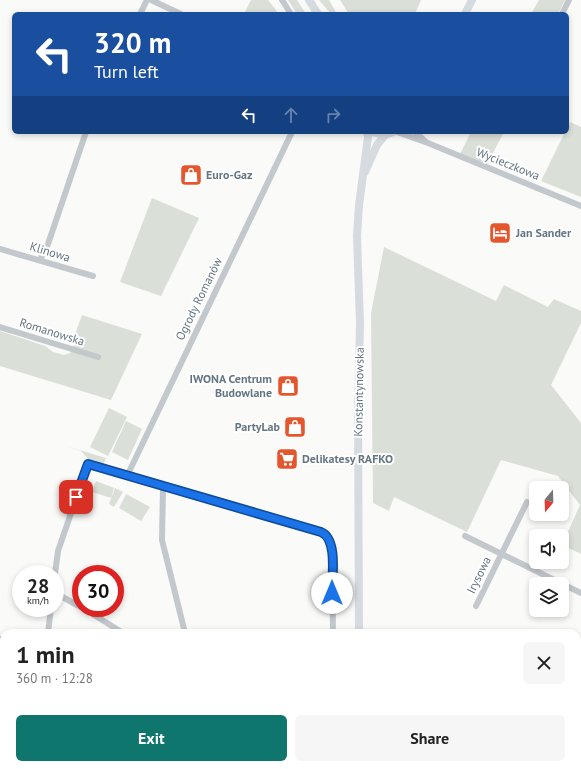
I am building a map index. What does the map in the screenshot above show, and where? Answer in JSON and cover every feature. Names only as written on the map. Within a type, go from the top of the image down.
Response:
[{"type":"main road","points":[[309,0],[317,12]]},
{"type":"main road","points":[[466,12],[472,0]]},
{"type":"main road","name":"Konstantynowska","points":[[358,629],[358,412],[360,324],[357,236],[367,134]]},
{"type":"main road","points":[[381,134],[388,134]]},
{"type":"main road","name":"Konstantynowska","points":[[363,175],[377,145],[385,135]]},
{"type":"street","points":[[141,12],[147,0]]},
{"type":"street","points":[[151,0],[176,12]]},
{"type":"street","points":[[282,0],[290,12]]},
{"type":"street","points":[[563,12],[569,0]]},
{"type":"street","points":[[40,260],[48,244],[85,134]]},
{"type":"street","name":"Ogrody Romanów","points":[[127,476],[291,134]]},
{"type":"street","name":"Wycieczkowa","points":[[403,134],[581,206]]},
{"type":"street","name":"Wycieczkowa","points":[[417,134],[428,143]]},
{"type":"street","name":"Klinowa","points":[[0,249],[93,276]]},
{"type":"street","name":"Romanowska","points":[[0,328],[98,357]]},
{"type":"street","points":[[56,565],[58,551],[88,464],[321,532],[328,538],[332,547],[333,629]]},
{"type":"street","points":[[163,487],[162,540],[184,629]]},
{"type":"street","name":"Irysowa","points":[[476,606],[527,502]]},
{"type":"street","name":"Irysowa","points":[[465,536],[581,593]]},
{"type":"street","points":[[48,629],[50,617]]},
{"type":"street","points":[[98,617],[117,629]]},
{"type":"shaded area","points":[[251,0],[268,0],[277,12],[245,12]]},
{"type":"shaded area","points":[[288,0],[297,0],[305,12],[296,12]]},
{"type":"shaded area","points":[[319,0],[329,0],[336,12],[329,12]]},
{"type":"shaded area","points":[[340,0],[421,0],[416,12],[348,12]]},
{"type":"shaded area","points":[[539,0],[565,0],[559,12],[532,12]]},
{"type":"shaded area","points":[[570,122],[581,127],[581,197],[541,181],[564,134],[569,134]]},
{"type":"shaded area","points":[[470,134],[503,134],[487,164],[460,154]]},
{"type":"shaded area","points":[[152,198],[199,218],[161,296],[120,282]]},
{"type":"shaded area","points":[[384,247],[496,301],[504,285],[548,307],[554,299],[581,311],[581,323],[551,385],[581,423],[581,554],[569,548],[569,529],[580,505],[569,490],[569,481],[562,481],[558,476],[501,460],[467,532],[394,497],[389,511],[373,503],[371,313]]},
{"type":"shaded area","points":[[82,315],[142,334],[111,400],[0,366],[0,331],[45,346],[53,352],[64,355],[70,353],[74,346],[73,340]]},
{"type":"shaded area","points":[[109,408],[127,417],[108,456],[90,447]]},
{"type":"shaded area","points":[[126,421],[142,429],[128,460],[112,452]]},
{"type":"shaded area","points":[[66,446],[106,458],[103,465],[90,461],[81,451]]},
{"type":"shaded area","points":[[96,481],[114,488],[111,498],[92,492]]},
{"type":"shaded area","points":[[115,488],[123,492],[114,507],[109,504]]},
{"type":"shaded area","points":[[126,494],[150,507],[141,521],[119,508]]},
{"type":"place","name":"Euro-Gaz","points":[[191,175]]},
{"type":"place","name":"Jan Sander","points":[[500,233]]},
{"type":"place","name":"IWONA Centrum Budowlane","points":[[288,386]]},
{"type":"place","name":"PartyLab","points":[[295,427]]},
{"type":"place","name":"Delikatesy RAFKO","points":[[287,459]]},
{"type":"route","points":[[76,497],[88,464],[321,532],[330,540],[332,547],[332,593]]}]
